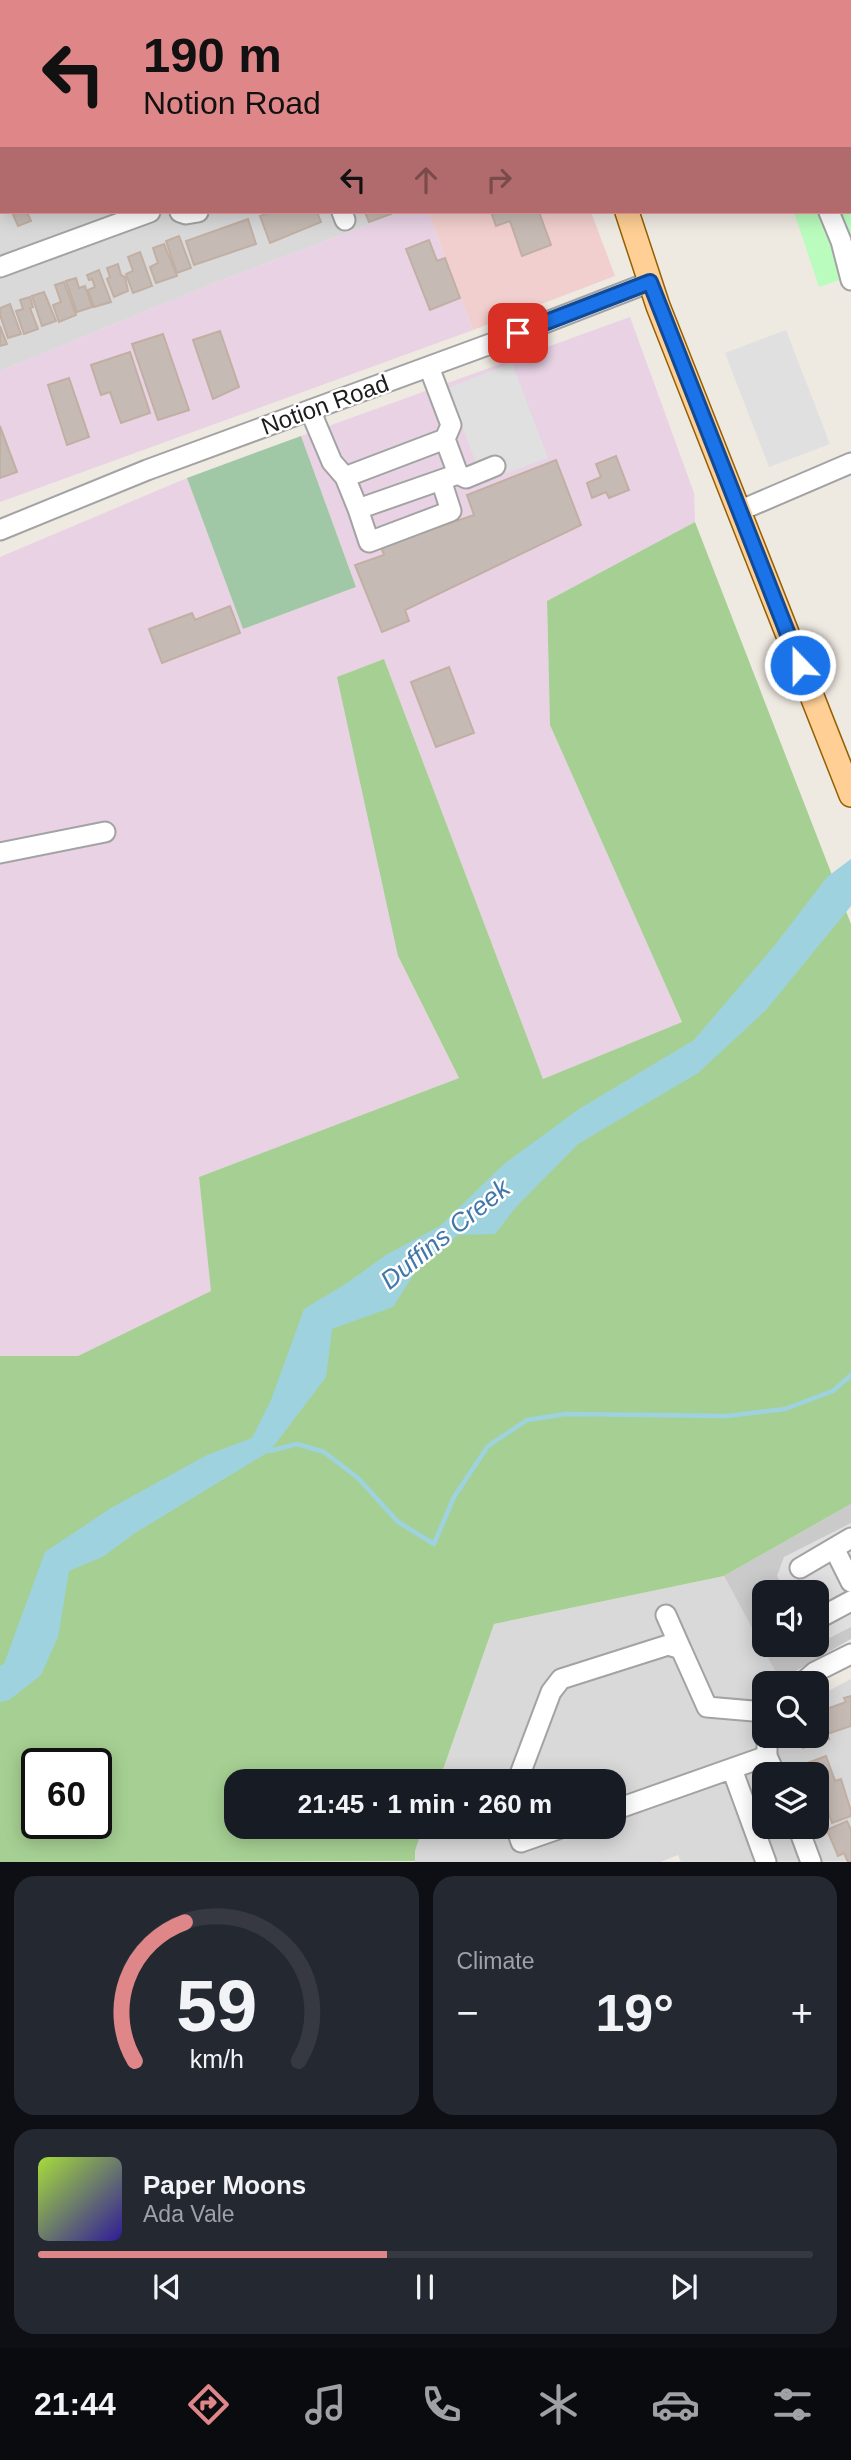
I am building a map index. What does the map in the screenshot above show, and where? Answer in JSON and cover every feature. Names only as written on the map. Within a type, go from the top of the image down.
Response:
[{"type":"main road","points":[[628,214],[650,282],[851,795]]},
{"type":"street","points":[[0,267],[145,214]]},
{"type":"street","points":[[830,214],[846,240],[851,280]]},
{"type":"street","name":"Notion Road","points":[[0,530],[147,470],[429,367],[650,282]]},
{"type":"street","points":[[310,410],[332,463],[345,477],[369,542],[451,511],[445,439],[451,425],[429,367]]},
{"type":"street","points":[[345,477],[445,439]]},
{"type":"street","points":[[739,511],[851,463]]},
{"type":"street","points":[[358,509],[449,477],[466,478],[495,466]]},
{"type":"street","points":[[0,853],[105,832]]},
{"type":"street","points":[[800,1568],[842,1543],[851,1582]]},
{"type":"street","points":[[829,1613],[851,1601]]},
{"type":"street","points":[[666,1615],[707,1707],[752,1711]]},
{"type":"street","points":[[522,1769],[551,1692],[561,1679],[668,1646],[681,1649]]},
{"type":"street","points":[[817,1671],[851,1654]]},
{"type":"street","points":[[767,1748],[770,1762]]},
{"type":"street","points":[[626,1806],[767,1756]]},
{"type":"street","points":[[732,1769],[766,1861]]},
{"type":"street","points":[[803,1839],[811,1861]]},
{"type":"shaded area","points":[[0,214],[396,214],[204,287],[0,371]]},
{"type":"shaded area","points":[[396,214],[429,214],[473,330],[0,502],[0,371],[204,287]]},
{"type":"shaded area","points":[[429,214],[592,214],[615,276],[473,330]]},
{"type":"shaded area","points":[[630,317],[694,493],[695,522],[547,601],[550,725],[682,1022],[543,1079],[384,659],[398,956],[459,1078],[199,1177],[212,1291],[78,1356],[0,1356],[0,557],[187,478],[243,629],[356,587],[301,436]]},
{"type":"shaded area","points":[[786,330],[830,444],[769,467],[725,353]]},
{"type":"shaded area","points":[[512,363],[548,458],[483,482],[448,388]]},
{"type":"shaded area","points":[[851,1504],[851,1639],[829,1652],[829,1580],[752,1580],[752,1628],[724,1576]]},
{"type":"shaded area","points":[[851,1523],[851,1627],[829,1638],[829,1580],[779,1580],[777,1576],[784,1557]]},
{"type":"shaded area","points":[[724,1576],[752,1628],[752,1657],[768,1657],[775,1671],[752,1671],[752,1748],[829,1748],[829,1691],[851,1679],[851,1861],[681,1862],[678,1855],[660,1862],[415,1862],[419,1839],[626,1839],[626,1769],[443,1769],[494,1624]]},
{"type":"shaded area","points":[[768,1657],[820,1657],[796,1671],[775,1671]]},
{"type":"green space","points":[[795,214],[851,214],[851,276],[819,287]]},
{"type":"green space","points":[[301,436],[356,587],[243,629],[187,478]]},
{"type":"green space","points":[[695,522],[851,924],[851,1504],[724,1576],[494,1624],[443,1769],[224,1769],[224,1839],[419,1839],[415,1861],[0,1862],[0,1356],[78,1356],[211,1291],[199,1177],[459,1078],[398,956],[337,677],[384,659],[543,1079],[682,1022],[550,725],[547,601]]},
{"type":"water","name":"Duffins Creek","points":[[851,859],[851,906],[766,1010],[698,1073],[578,1144],[516,1207],[495,1234],[458,1235],[417,1269],[393,1307],[332,1329],[326,1377],[270,1451],[135,1533],[104,1556],[69,1571],[58,1637],[41,1675],[9,1700],[0,1702],[0,1666],[4,1664],[45,1552],[111,1508],[207,1455],[252,1438],[271,1400],[304,1309],[386,1255],[440,1226],[504,1164],[579,1109],[694,1040],[775,945],[827,877]]},
{"type":"building","points":[[13,214],[28,214],[31,221],[18,226]]},
{"type":"building","points":[[318,214],[321,222],[270,243],[260,216]]},
{"type":"building","points":[[366,214],[391,214],[369,222]]},
{"type":"building","points":[[492,214],[540,214],[551,245],[522,256],[510,221],[496,226]]},
{"type":"building","points":[[248,219],[256,244],[194,265],[186,241]]},
{"type":"building","points":[[179,236],[191,268],[177,273],[166,241]]},
{"type":"building","points":[[429,240],[437,261],[445,258],[460,298],[430,310],[406,249]]},
{"type":"building","points":[[164,244],[177,276],[156,283],[150,267],[158,263],[153,248]]},
{"type":"building","points":[[140,252],[152,286],[133,293],[126,274],[133,271],[128,257]]},
{"type":"building","points":[[118,264],[128,291],[114,297],[107,279],[110,277],[107,268]]},
{"type":"building","points":[[99,270],[111,302],[94,307],[88,290],[95,287],[87,275]]},
{"type":"building","points":[[76,278],[79,288],[85,286],[92,307],[77,312],[66,281]]},
{"type":"building","points":[[64,282],[76,315],[59,322],[53,305],[61,302],[55,285]]},
{"type":"building","points":[[44,292],[56,321],[42,326],[32,296]]},
{"type":"building","points":[[30,297],[33,307],[30,308],[38,329],[24,334],[16,311],[23,309],[20,300]]},
{"type":"building","points":[[10,304],[21,334],[8,338],[0,308]]},
{"type":"building","points":[[0,326],[7,344],[0,346]]},
{"type":"building","points":[[220,331],[239,387],[213,399],[193,340]]},
{"type":"building","points":[[163,334],[189,410],[158,420],[132,344]]},
{"type":"building","points":[[130,352],[150,413],[121,423],[110,392],[101,395],[91,365]]},
{"type":"building","points":[[69,378],[89,437],[67,445],[48,385]]},
{"type":"building","points":[[0,426],[17,472],[0,478]]},
{"type":"building","points":[[616,456],[629,490],[609,498],[606,492],[592,498],[587,483],[601,477],[596,464]]},
{"type":"building","points":[[556,460],[581,525],[405,610],[409,621],[382,632],[355,565],[384,555],[381,547],[474,515],[467,495]]},
{"type":"building","points":[[230,606],[240,633],[162,663],[149,629],[192,613],[195,620]]},
{"type":"building","points":[[449,667],[474,733],[436,747],[411,682]]},
{"type":"building","points":[[851,1696],[851,1726],[829,1733],[829,1708],[846,1702],[844,1698]]},
{"type":"building","points":[[826,1756],[828,1762],[810,1762]]},
{"type":"building","points":[[829,1764],[835,1781],[841,1779],[851,1811],[851,1816],[832,1823],[829,1814]]},
{"type":"building","points":[[847,1821],[851,1830],[851,1862],[848,1862],[844,1853],[838,1856],[829,1829]]},
{"type":"waterway","points":[[270,1451],[297,1444],[324,1452],[358,1478],[398,1522],[434,1544],[454,1497],[488,1446],[527,1420],[566,1414],[727,1416],[785,1409],[833,1391],[851,1375]]},
{"type":"route","points":[[518,333],[650,282],[800,665]]}]
